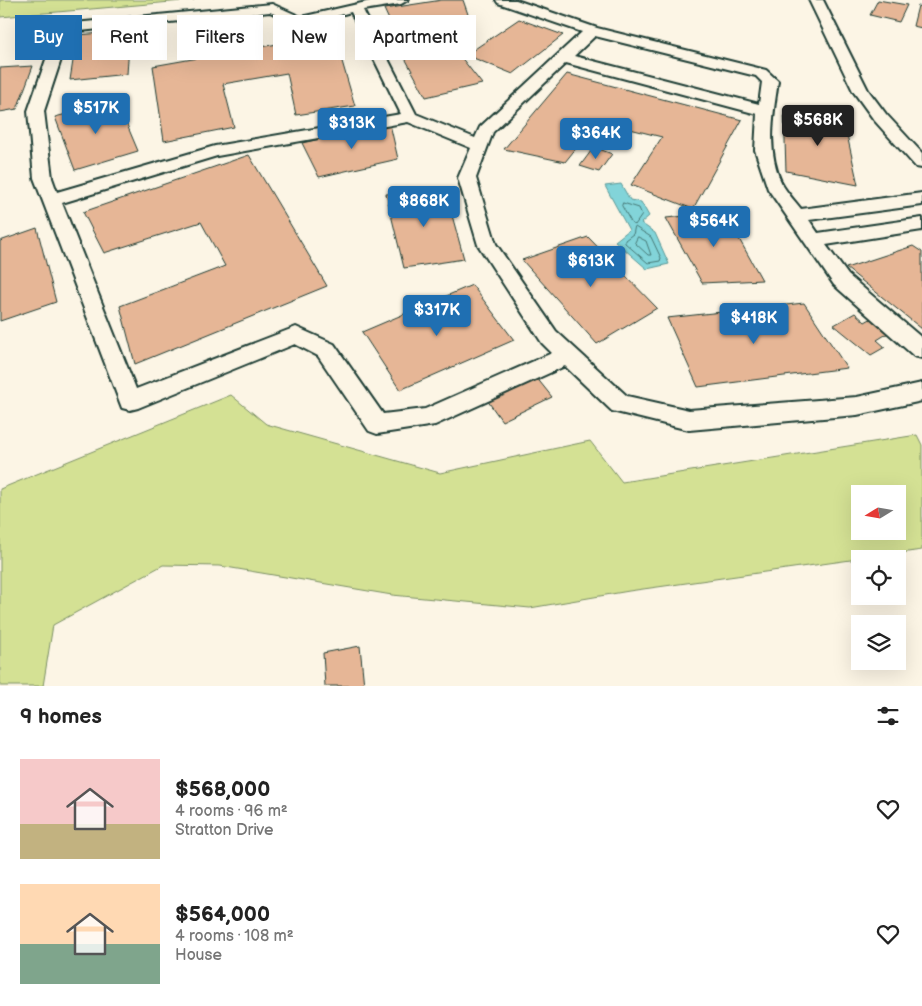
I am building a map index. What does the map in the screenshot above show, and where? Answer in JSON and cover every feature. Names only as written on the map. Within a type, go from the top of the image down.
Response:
[{"type":"street","points":[[401,0],[355,7],[300,22],[272,8],[64,28],[36,111],[43,178],[130,401],[296,335],[326,350],[377,424],[427,418],[568,355]]},
{"type":"street","points":[[503,0],[592,31],[761,73],[770,82],[763,150],[774,184],[841,280],[922,350]]},
{"type":"street","points":[[816,0],[861,91],[880,117],[922,163]]},
{"type":"street","points":[[355,7],[410,117]]},
{"type":"street","points":[[592,31],[486,130],[467,178],[488,245],[549,337],[620,404],[689,420],[857,406],[922,392]]},
{"type":"street","points":[[564,58],[766,111]]},
{"type":"street","points":[[52,200],[215,151],[410,117],[480,146]]},
{"type":"street","points":[[796,216],[922,199]]},
{"type":"street","points":[[813,240],[922,224]]},
{"type":"green space","points":[[0,0],[194,0],[15,15],[0,17]]},
{"type":"green space","points":[[231,395],[266,424],[440,473],[590,441],[622,482],[917,435],[922,445],[922,550],[906,552],[906,550],[851,550],[851,560],[629,591],[530,608],[392,595],[220,566],[163,565],[53,625],[43,686],[0,686],[0,489]]},
{"type":"water","points":[[621,184],[630,200],[641,202],[649,216],[641,223],[655,233],[669,264],[647,269],[615,241],[629,230],[605,186]]},
{"type":"building","points":[[442,0],[463,0],[468,15],[387,15],[384,9]]},
{"type":"building","points":[[878,0],[907,5],[899,22],[870,15]]},
{"type":"building","points":[[918,6],[922,7],[922,28],[913,26]]},
{"type":"building","points":[[519,19],[563,35],[513,74],[476,59],[476,48]]},
{"type":"building","points":[[92,34],[92,60],[128,60],[127,74],[70,80],[73,60],[82,60],[82,35]]},
{"type":"building","points":[[273,45],[273,60],[342,60],[355,106],[296,115],[287,73],[223,84],[234,127],[164,141],[153,66],[187,60],[263,60],[263,47]]},
{"type":"building","points":[[406,60],[463,60],[482,84],[426,97]]},
{"type":"building","points":[[33,66],[17,109],[0,112],[0,68]]},
{"type":"building","points":[[567,74],[742,120],[693,209],[631,185],[662,137],[598,121],[565,162],[504,149]]},
{"type":"building","points":[[117,101],[138,151],[75,170],[55,117]]},
{"type":"building","points":[[784,109],[844,121],[858,185],[786,171]]},
{"type":"building","points":[[390,124],[398,159],[319,177],[302,143]]},
{"type":"building","points":[[594,147],[612,154],[599,172],[580,166]]},
{"type":"building","points":[[249,155],[327,286],[135,364],[120,306],[225,266],[201,222],[104,253],[83,212]]},
{"type":"building","points":[[445,190],[464,259],[404,268],[386,194]]},
{"type":"building","points":[[724,212],[762,280],[702,283],[666,218]]},
{"type":"building","points":[[37,228],[56,302],[0,321],[0,241]]},
{"type":"building","points":[[588,237],[657,308],[597,344],[522,260]]},
{"type":"building","points":[[913,246],[922,252],[922,329],[846,268]]},
{"type":"building","points":[[472,285],[514,340],[400,390],[362,332]]},
{"type":"building","points":[[804,303],[847,368],[698,387],[667,318]]},
{"type":"building","points":[[855,313],[865,322],[872,318],[890,332],[877,340],[885,347],[871,355],[834,325]]},
{"type":"building","points":[[536,377],[552,397],[502,421],[487,400]]},
{"type":"building","points":[[360,646],[364,686],[325,686],[323,653]]}]
